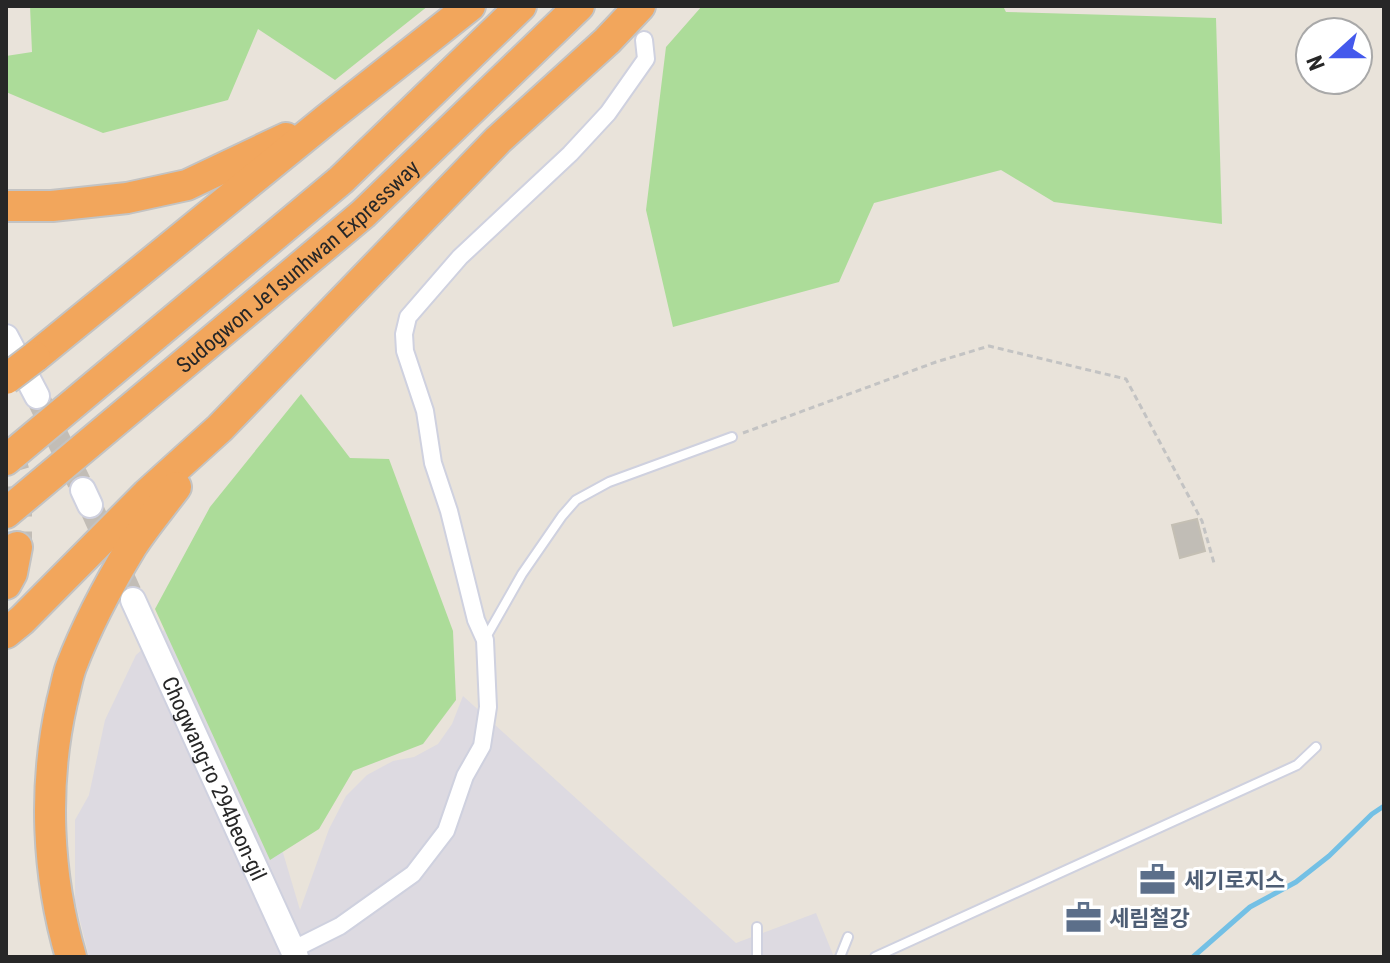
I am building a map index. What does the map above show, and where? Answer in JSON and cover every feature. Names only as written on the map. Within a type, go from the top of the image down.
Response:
[{"type":"highway","points":[[6,379],[470,6]]},
{"type":"highway","name":"Sudogwon Je1sunhwan Expressway","points":[[6,460],[341,180],[521,6]]},
{"type":"highway","name":"Sudogwon Je1sunhwan Expressway","points":[[6,513],[363,214],[579,6]]},
{"type":"highway","points":[[6,633],[147,494],[220,428],[498,140],[607,41],[640,6]]},
{"type":"highway","points":[[6,206],[52,206],[127,198],[187,185],[327,119]]},
{"type":"highway","points":[[71,957],[62,926],[51,845],[49,784],[54,737],[70,670],[98,608],[133,545],[220,428]]},
{"type":"highway","points":[[6,584],[12,573],[17,547]]},
{"type":"street","points":[[291,954],[340,926],[413,874],[446,831],[465,776],[482,746],[488,707],[485,640],[476,620],[452,522],[433,463],[425,411],[405,351],[404,334],[408,317],[460,257],[560,164],[608,113],[646,59],[644,40]]},
{"type":"street","points":[[6,337],[37,396]]},
{"type":"street","name":"Chogwang-ro 294beon-gil","points":[[133,600],[291,954]]},
{"type":"lane","points":[[485,640],[522,574],[576,500],[609,482],[732,437]]},
{"type":"lane","points":[[875,957],[1297,765],[1316,747]]},
{"type":"lane","points":[[757,927],[757,957]]},
{"type":"lane","points":[[840,957],[848,937]]},
{"type":"path","points":[[732,437],[936,362],[989,346],[1126,379],[1202,521],[1214,563]]},
{"type":"shaded area","points":[[183,613],[281,846],[300,910],[329,829],[346,796],[367,775],[393,761],[414,757],[438,744],[452,724],[463,696],[736,943],[816,913],[834,957],[89,957],[75,900],[75,820],[89,795],[105,720],[136,655]]},
{"type":"green space","points":[[30,6],[428,6],[335,80],[258,29],[228,100],[103,133],[6,92],[6,56],[32,52]]},
{"type":"green space","points":[[702,6],[1003,6],[1006,12],[1216,18],[1222,224],[1054,202],[1001,170],[874,203],[839,282],[673,327],[646,210],[666,47]]},
{"type":"green space","points":[[301,394],[350,458],[389,459],[453,631],[456,700],[423,744],[353,771],[319,829],[270,860],[155,609],[210,507]]},
{"type":"building","points":[[1197,519],[1205,551],[1180,558],[1172,525]]},
{"type":"waterway","points":[[1193,957],[1250,907],[1296,882],[1329,856],[1384,806]]},
{"type":"tunnel","points":[[37,396],[83,490]]},
{"type":"tunnel","points":[[6,443],[17,480],[17,547]]},
{"type":"tunnel","points":[[90,505],[133,600]]},
{"type":"place","name":"세기로지스","points":[[1158,880]]},
{"type":"place","name":"세림철강","points":[[1083,918]]}]
